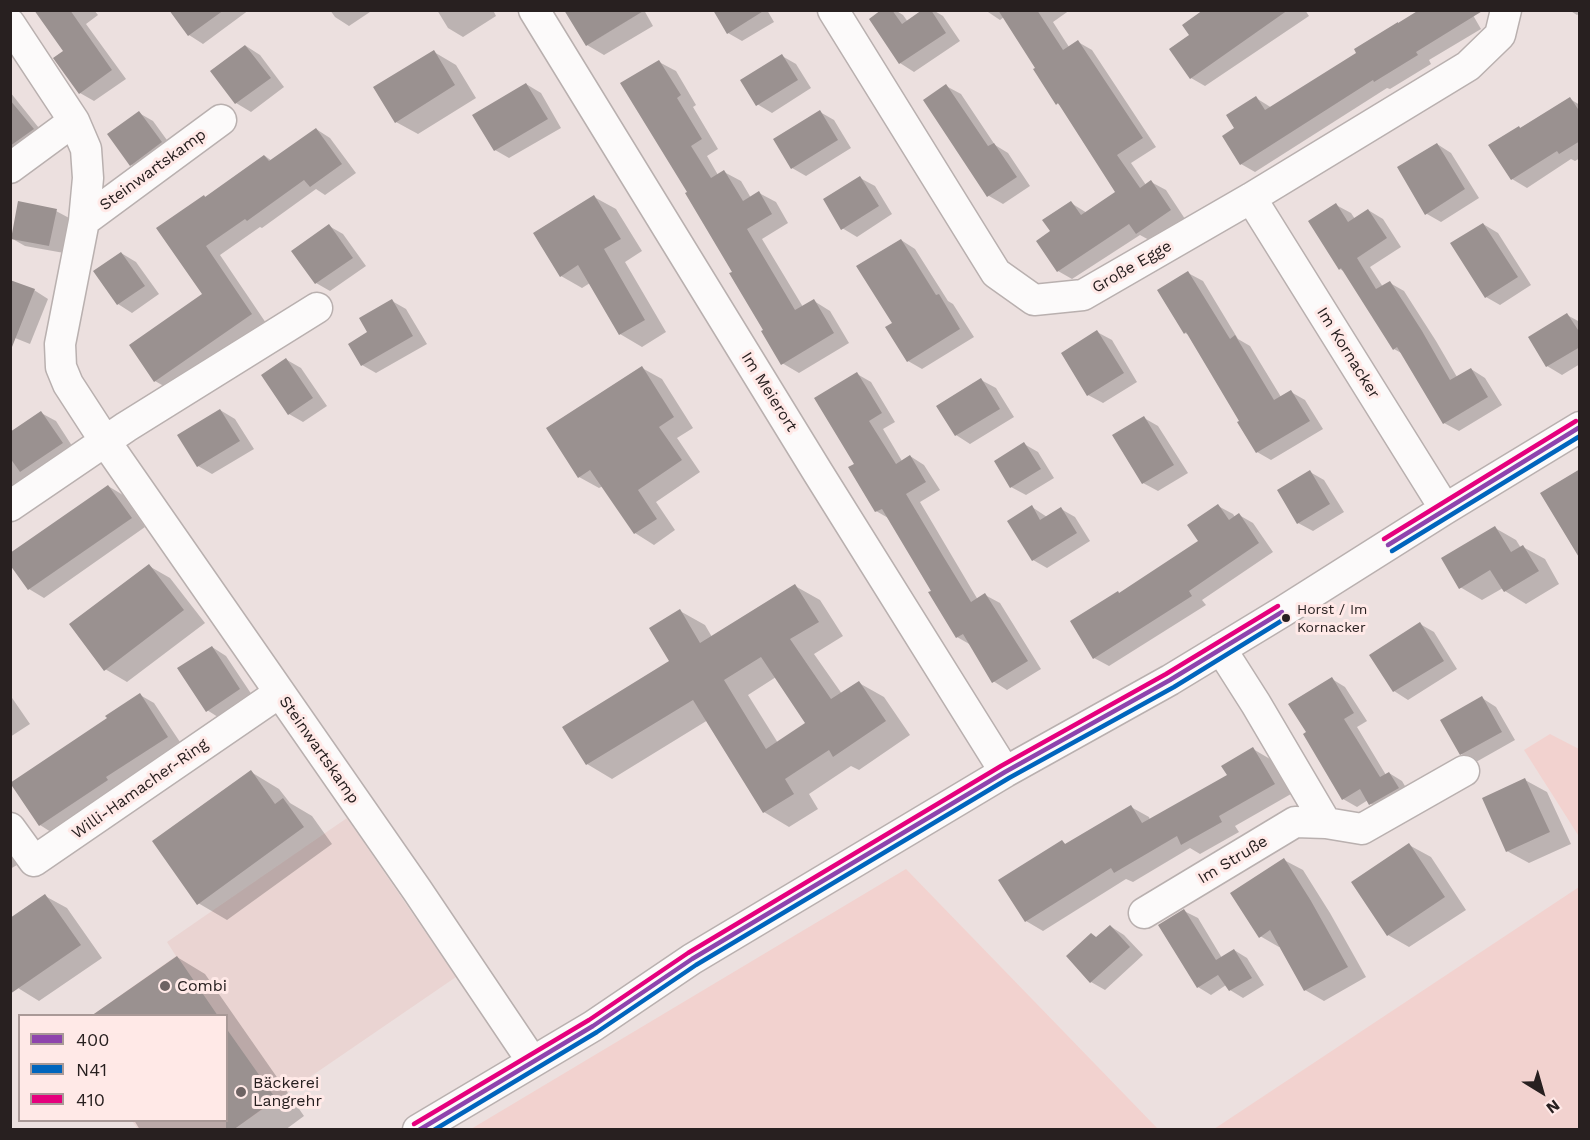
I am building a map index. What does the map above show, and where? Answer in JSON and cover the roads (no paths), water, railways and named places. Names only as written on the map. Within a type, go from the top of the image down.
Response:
[{"type":"street","name":"Im Meierort","points":[[534,10],[1005,772]]},
{"type":"street","name":"Große Egge","points":[[833,10],[996,273],[1034,300],[1083,295],[1251,198],[1468,66],[1500,35],[1506,10]]},
{"type":"street","name":"Steinwartskamp","points":[[10,24],[74,121],[86,149],[88,178],[84,221],[60,344],[61,367],[68,384],[105,441],[417,890],[532,1061]]},
{"type":"street","name":"Steinwartskamp","points":[[84,221],[221,120]]},
{"type":"street","points":[[10,168],[74,121]]},
{"type":"street","name":"Im Kornacker","points":[[1251,198],[1445,509]]},
{"type":"street","points":[[10,506],[105,441],[317,308]]},
{"type":"street","points":[[418,1130],[593,1026],[692,959],[1005,772],[1170,680],[1580,427]]},
{"type":"street","points":[[1221,649],[1326,823]]},
{"type":"street","name":"Willi-Hamacher-Ring","points":[[10,828],[34,861],[279,693]]},
{"type":"street","name":"Im Struße","points":[[1144,913],[1295,822],[1326,823],[1362,829],[1464,771]]},
{"type":"place","name":"Horst / Im Kornacker","points":[[1286,618]]},
{"type":"place","name":"Combi","points":[[165,986]]},
{"type":"place","name":"Bäckerei Langrehr","points":[[241,1092]]}]
